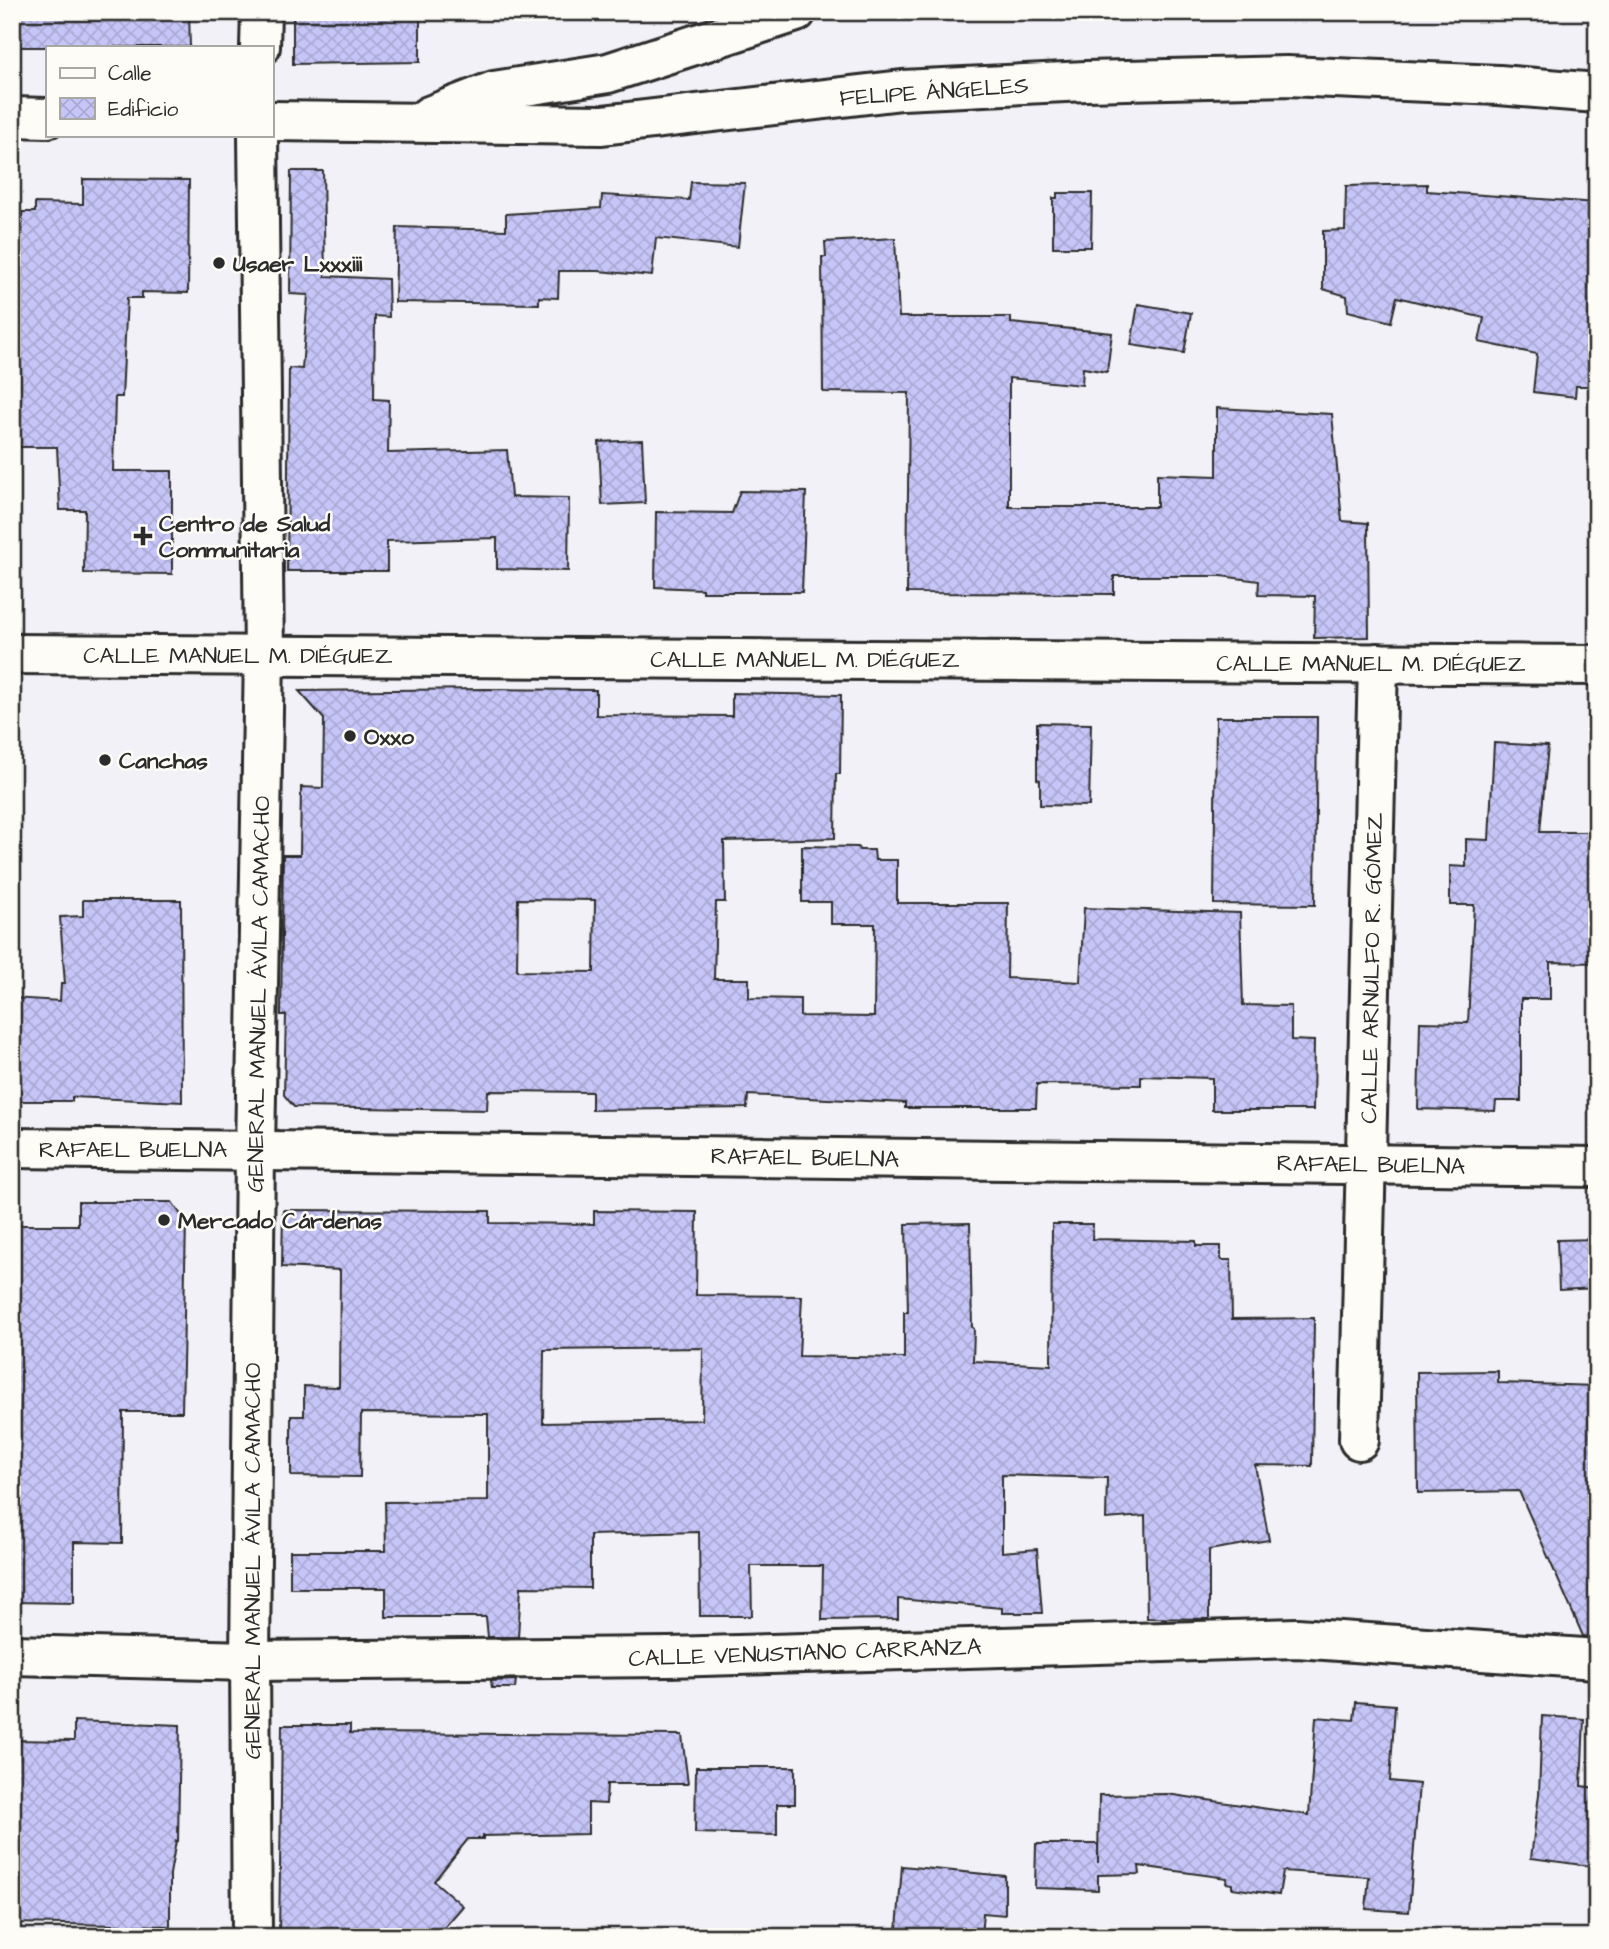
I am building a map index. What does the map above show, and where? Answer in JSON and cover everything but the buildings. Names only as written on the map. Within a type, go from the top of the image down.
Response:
[{"type":"street","points":[[260,46],[261,12]]},
{"type":"street","points":[[408,124],[494,91],[608,73],[725,24],[796,12]]},
{"type":"street","name":"FELIPE ÁNGELES","points":[[273,121],[602,125],[902,90],[1086,81],[1287,76],[1499,85],[1597,93]]},
{"type":"street","points":[[12,117],[46,118]]},
{"type":"street","name":"GENERAL MANUEL ÁVILA CAMACHO","points":[[252,1937],[250,1661],[255,1150],[264,655],[258,136]]},
{"type":"street","name":"CALLE MANUEL M. DIÉGUEZ","points":[[12,654],[1597,665]]},
{"type":"street","name":"CALLE ARNULFO R. GÓMEZ","points":[[1359,1440],[1378,663]]},
{"type":"street","name":"RAFAEL BUELNA","points":[[12,1148],[1597,1167]]},
{"type":"street","name":"CALLE VENUSTIANO CARRANZA","points":[[12,1655],[250,1661],[669,1657],[1297,1638],[1597,1659]]},
{"type":"place","name":"Usaer Lxxxiii","points":[[219,263]]},
{"type":"place","name":"Centro de Salud Communitaria","points":[[143,536]]},
{"type":"place","name":"Oxxo","points":[[350,736]]},
{"type":"place","name":"Canchas","points":[[105,760]]},
{"type":"place","name":"Mercado Cárdenas","points":[[164,1220]]}]
